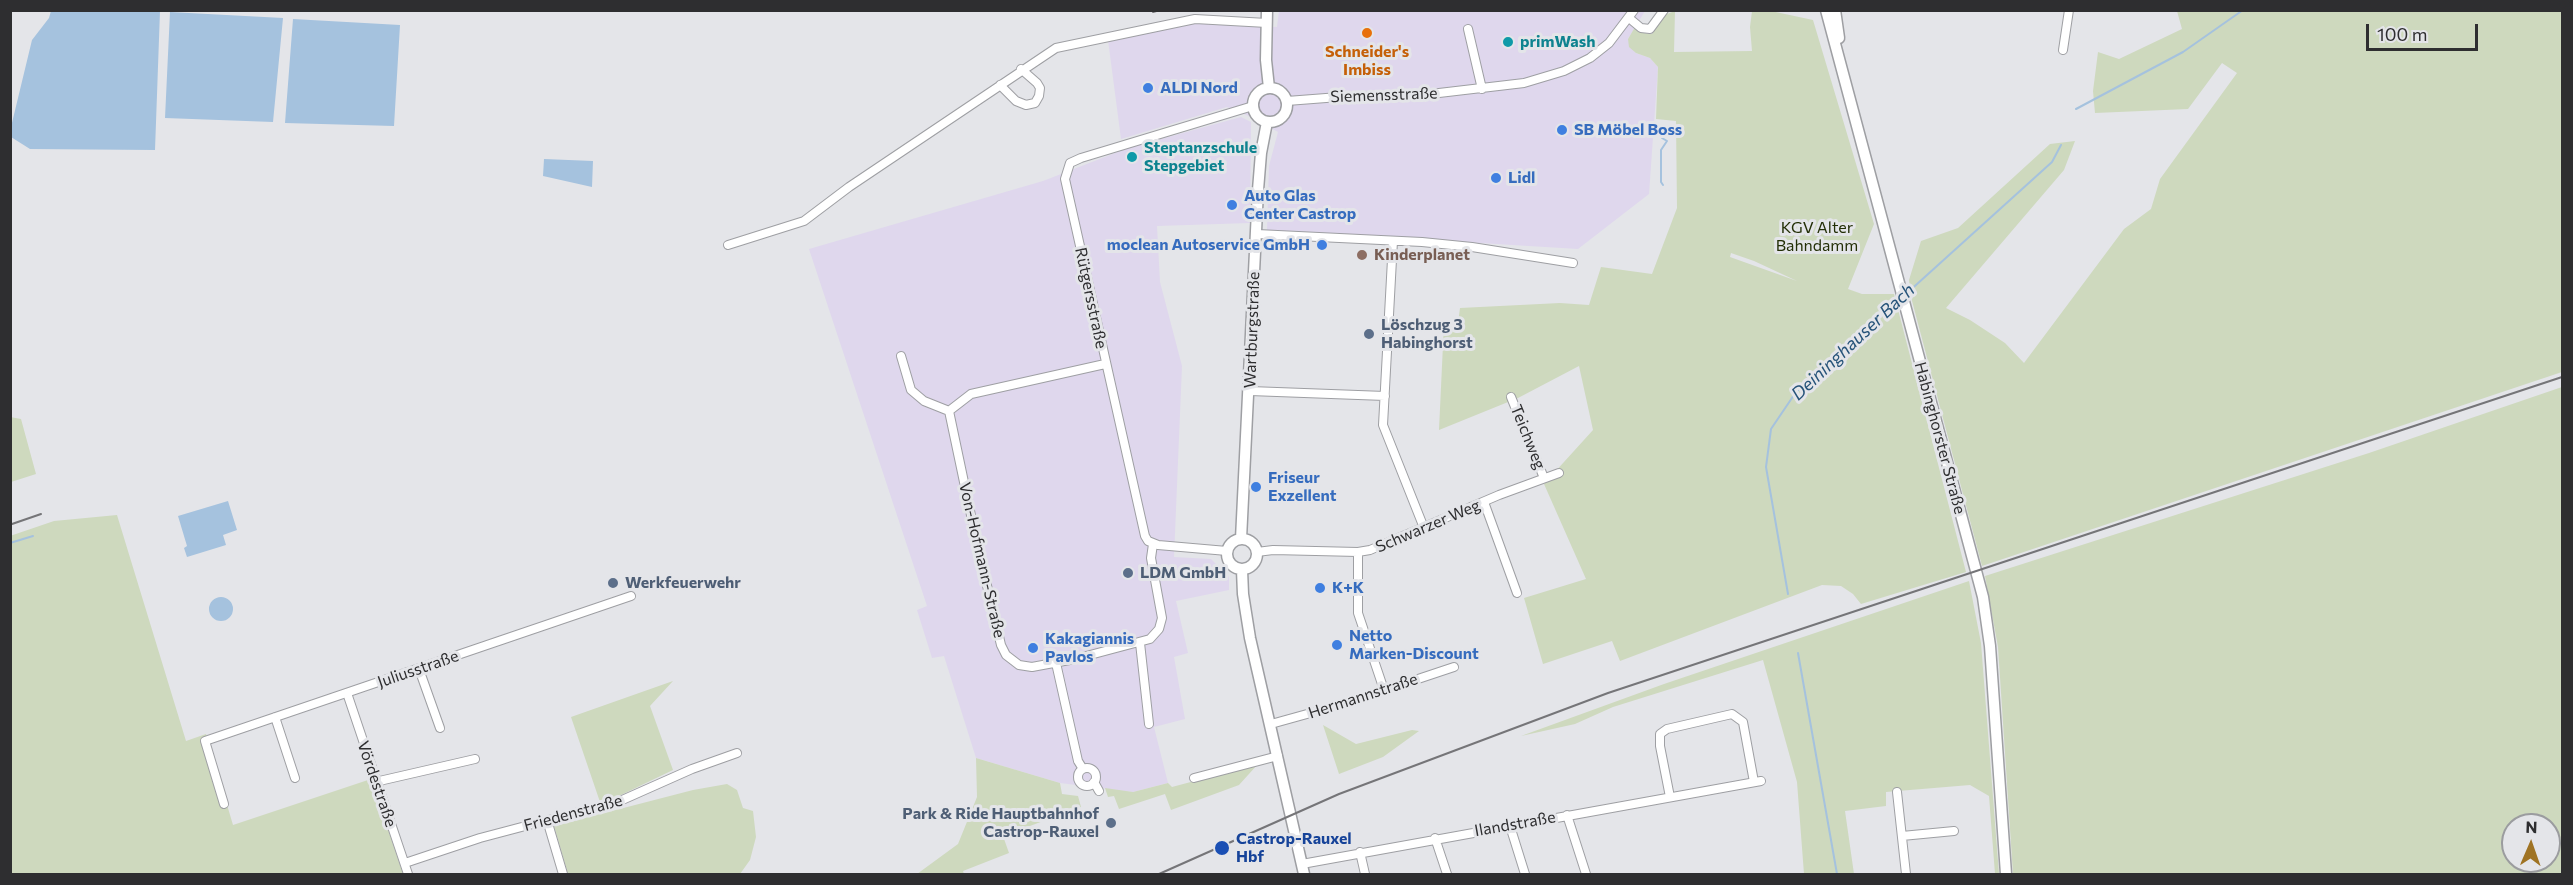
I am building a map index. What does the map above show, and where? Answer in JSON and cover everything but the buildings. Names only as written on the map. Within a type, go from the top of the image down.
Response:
[{"type":"main road","points":[[1267,10],[1269,88]]},
{"type":"main road","name":"Habinghorster Straße","points":[[1826,10],[1983,597],[1990,646],[2006,874]]},
{"type":"main road","points":[[1835,10],[1845,76]]},
{"type":"main road","points":[[1269,88],[1280,91],[1287,101],[1287,109],[1283,117],[1275,121],[1267,122],[1257,116],[1253,106],[1257,93],[1269,88]]},
{"type":"main road","name":"Wartburgstraße","points":[[1241,539],[1261,153],[1267,122]]},
{"type":"main road","points":[[1241,539],[1253,544],[1257,552],[1255,563],[1242,570],[1230,564],[1227,551],[1233,543],[1241,539]]},
{"type":"main road","points":[[1242,570],[1247,619],[1303,869]]},
{"type":"street","points":[[1632,14],[1641,28],[1650,29],[1664,10]]},
{"type":"street","points":[[2063,50],[2069,10]]},
{"type":"street","name":"Siemensstraße","points":[[1287,101],[1482,89],[1524,83],[1564,71],[1590,58],[1610,43],[1632,14]]},
{"type":"street","points":[[728,245],[804,221],[849,187],[1021,69],[1056,48],[1195,20],[1267,23]]},
{"type":"street","points":[[1468,29],[1482,89]]},
{"type":"street","points":[[1000,85],[1017,101],[1026,105],[1035,103],[1040,96],[1040,88],[1021,69]]},
{"type":"street","name":"Rütgersstraße","points":[[1153,544],[1145,536],[1065,179],[1070,163],[1253,106]]},
{"type":"street","points":[[1257,234],[1472,247],[1573,263]]},
{"type":"street","points":[[1393,241],[1383,425],[1424,528]]},
{"type":"street","points":[[901,356],[911,390],[924,401],[949,411],[971,394],[1106,364]]},
{"type":"street","points":[[1250,391],[1385,396]]},
{"type":"street","name":"Teichweg","points":[[1511,397],[1544,477]]},
{"type":"street","name":"Von-Hofmann-Straße","points":[[949,411],[1003,650],[1010,660],[1019,665],[1032,667],[1140,643]]},
{"type":"street","name":"Schwarzer Weg","points":[[1257,552],[1273,550],[1358,552],[1386,544],[1544,477],[1559,473]]},
{"type":"street","points":[[1484,502],[1517,593]]},
{"type":"street","points":[[1149,724],[1140,643],[1156,634],[1162,618],[1151,558],[1153,544],[1227,551]]},
{"type":"street","points":[[1358,552],[1358,614],[1384,690]]},
{"type":"street","name":"Juliusstraße","points":[[224,804],[205,741],[631,596]]},
{"type":"street","points":[[1056,663],[1078,761],[1083,770],[1089,768],[1094,771],[1096,777],[1094,782],[1099,791]]},
{"type":"street","name":"Hermannstraße","points":[[1271,724],[1454,667]]},
{"type":"street","points":[[419,669],[440,729]]},
{"type":"street","name":"Vördestraße","points":[[347,693],[375,782],[408,874]]},
{"type":"street","name":"Ilandstraße","points":[[1303,869],[1360,852],[1509,826],[1567,815],[1670,797],[1757,781],[1743,722],[1732,714],[1667,729],[1660,734],[1660,746],[1670,797]]},
{"type":"street","points":[[275,717],[295,778]]},
{"type":"street","name":"Friedenstraße","points":[[405,863],[445,848],[620,801],[692,769],[737,753]]},
{"type":"street","points":[[1194,778],[1278,756]]},
{"type":"street","points":[[375,782],[475,759]]},
{"type":"street","points":[[1897,792],[1906,874]]},
{"type":"street","points":[[1567,815],[1586,874]]},
{"type":"street","points":[[547,820],[563,874]]},
{"type":"street","points":[[1509,826],[1525,874]]},
{"type":"street","points":[[1902,836],[1954,831]]},
{"type":"street","points":[[1435,838],[1448,874]]},
{"type":"street","points":[[1360,852],[1365,874]]},
{"type":"shaded area","points":[[1279,11],[1645,11],[1628,39],[1636,53],[1650,58],[1658,67],[1649,194],[1578,249],[1267,230],[1269,166],[1278,132],[1227,107],[1121,139],[1108,40],[1192,23],[1277,27]]},
{"type":"shaded area","points":[[1241,117],[1251,122],[1250,223],[1157,226],[1160,282],[1182,366],[1174,557],[1211,559],[1229,577],[1229,590],[1176,601],[1188,653],[1174,657],[1185,719],[1154,727],[1168,783],[1133,792],[1060,783],[976,758],[944,656],[932,658],[917,610],[927,606],[809,249],[1043,181],[1128,148]]},
{"type":"green space","name":"KGV Alter Bahndamm","points":[[1675,11],[1674,52],[1752,51],[1750,27],[1752,11],[1771,11],[1813,20],[1874,224],[1848,289],[1862,294],[1894,294],[1966,572],[1861,604],[1853,594],[1841,586],[1822,585],[1620,661],[1612,641],[1543,664],[1524,598],[1586,579],[1544,484],[1593,430],[1579,366],[1518,398],[1439,430],[1444,323],[1458,323],[1460,308],[1560,303],[1589,305],[1601,267],[1652,274],[1677,208],[1676,121],[1656,119],[1658,67],[1650,58],[1636,53],[1629,47],[1628,39],[1635,27],[1644,33],[1652,34],[1664,15]],"holes":[[[1731,253],[1797,281],[1730,257]]]},
{"type":"green space","points":[[2177,11],[2562,11],[2562,372],[1982,566],[1911,297],[1909,280],[1921,241],[1958,228],[2050,144],[2075,141],[2064,170],[1946,308],[1970,320],[2005,343],[2024,363],[2124,229],[2151,209],[2160,179],[2237,73],[2222,63],[2188,109],[2095,113],[2093,91],[2098,52],[2119,59],[2182,29]]},
{"type":"green space","points":[[2562,387],[2562,874],[2013,874],[1998,647],[1985,576],[2369,453]]},
{"type":"green space","points":[[10,417],[21,419],[36,474],[11,482]]},
{"type":"green space","points":[[117,515],[186,741],[206,734],[233,825],[371,779],[403,874],[11,874],[10,536],[54,521]]},
{"type":"green space","points":[[1969,581],[1981,643],[1999,874],[1995,874],[1989,796],[1970,785],[1886,792],[1886,806],[1845,811],[1854,874],[1804,874],[1797,782],[1763,660],[1613,707],[1575,724],[1521,736],[1664,684]]},
{"type":"green space","points":[[673,681],[650,706],[673,770],[621,795],[600,802],[571,717]]},
{"type":"green space","points":[[1323,725],[1356,744],[1412,730],[1419,731],[1383,757],[1339,774]]},
{"type":"green space","points":[[976,758],[1060,783],[1062,794],[1078,796],[1081,807],[1003,836],[1009,853],[963,871],[964,874],[917,874],[958,844],[977,797]]},
{"type":"green space","points":[[1258,764],[1239,785],[1171,810],[1165,794],[1119,809],[1114,796],[1108,797],[1105,788],[1133,792],[1168,783],[1172,787]]},
{"type":"green space","points":[[727,784],[737,790],[743,808],[753,811],[756,837],[750,860],[740,874],[568,874],[554,826],[693,790]]},
{"type":"water","points":[[51,11],[160,11],[155,150],[30,149],[11,137],[11,127],[32,40],[49,18]]},
{"type":"water","points":[[170,12],[283,18],[273,122],[165,118]]},
{"type":"water","points":[[293,19],[400,25],[394,126],[285,123]]},
{"type":"water","points":[[544,159],[593,161],[592,187],[543,176]]},
{"type":"water","points":[[228,501],[237,530],[223,535],[226,545],[187,557],[184,548],[187,546],[178,516]]},
{"type":"water","points":[[221,597],[229,601],[233,609],[229,617],[221,621],[213,617],[209,609],[213,601]]},
{"type":"waterway","name":"Deininghauser Bach","points":[[2076,109],[2183,52],[2243,10]]},
{"type":"waterway","points":[[1662,138],[1667,141],[1661,150],[1661,182],[1663,185]]},
{"type":"waterway","name":"Deininghauser Bach","points":[[1906,294],[2052,162],[2061,145]]},
{"type":"waterway","name":"Deininghauser Bach","points":[[1788,594],[1766,467],[1771,429],[1796,392],[1899,300]]},
{"type":"waterway","points":[[10,543],[33,536]]},
{"type":"waterway","name":"Deininghauser Bach","points":[[1798,653],[1837,874]]},
{"type":"railway","points":[[1153,12],[1160,10]]},
{"type":"railway","points":[[1159,874],[1339,794],[1608,693],[2562,377]]},
{"type":"railway","points":[[12,524],[41,514]]},
{"type":"place","name":"Schneider's Imbiss","points":[[1367,33]]},
{"type":"place","name":"primWash","points":[[1508,42]]},
{"type":"place","name":"ALDI Nord","points":[[1148,88]]},
{"type":"place","name":"SB Möbel Boss","points":[[1562,130]]},
{"type":"place","name":"Steptanzschule Stepgebiet","points":[[1132,157]]},
{"type":"place","name":"Lidl","points":[[1496,178]]},
{"type":"place","name":"Auto Glas Center Castrop","points":[[1232,205]]},
{"type":"place","name":"moclean Autoservice GmbH","points":[[1322,245]]},
{"type":"place","name":"Kinderplanet","points":[[1362,255]]},
{"type":"place","name":"Löschzug 3 Habinghorst","points":[[1369,334]]},
{"type":"place","name":"Friseur Exzellent","points":[[1256,487]]},
{"type":"place","name":"LDM GmbH","points":[[1128,573]]},
{"type":"place","name":"Werkfeuerwehr","points":[[613,583]]},
{"type":"place","name":"K+K","points":[[1320,588]]},
{"type":"place","name":"Netto Marken-Discount","points":[[1337,645]]},
{"type":"place","name":"Kakagiannis Pavlos","points":[[1033,648]]},
{"type":"place","name":"Park & Ride Hauptbahnhof Castrop-Rauxel","points":[[1111,823]]},
{"type":"place","name":"Castrop-Rauxel Hbf","points":[[1222,848]]}]
